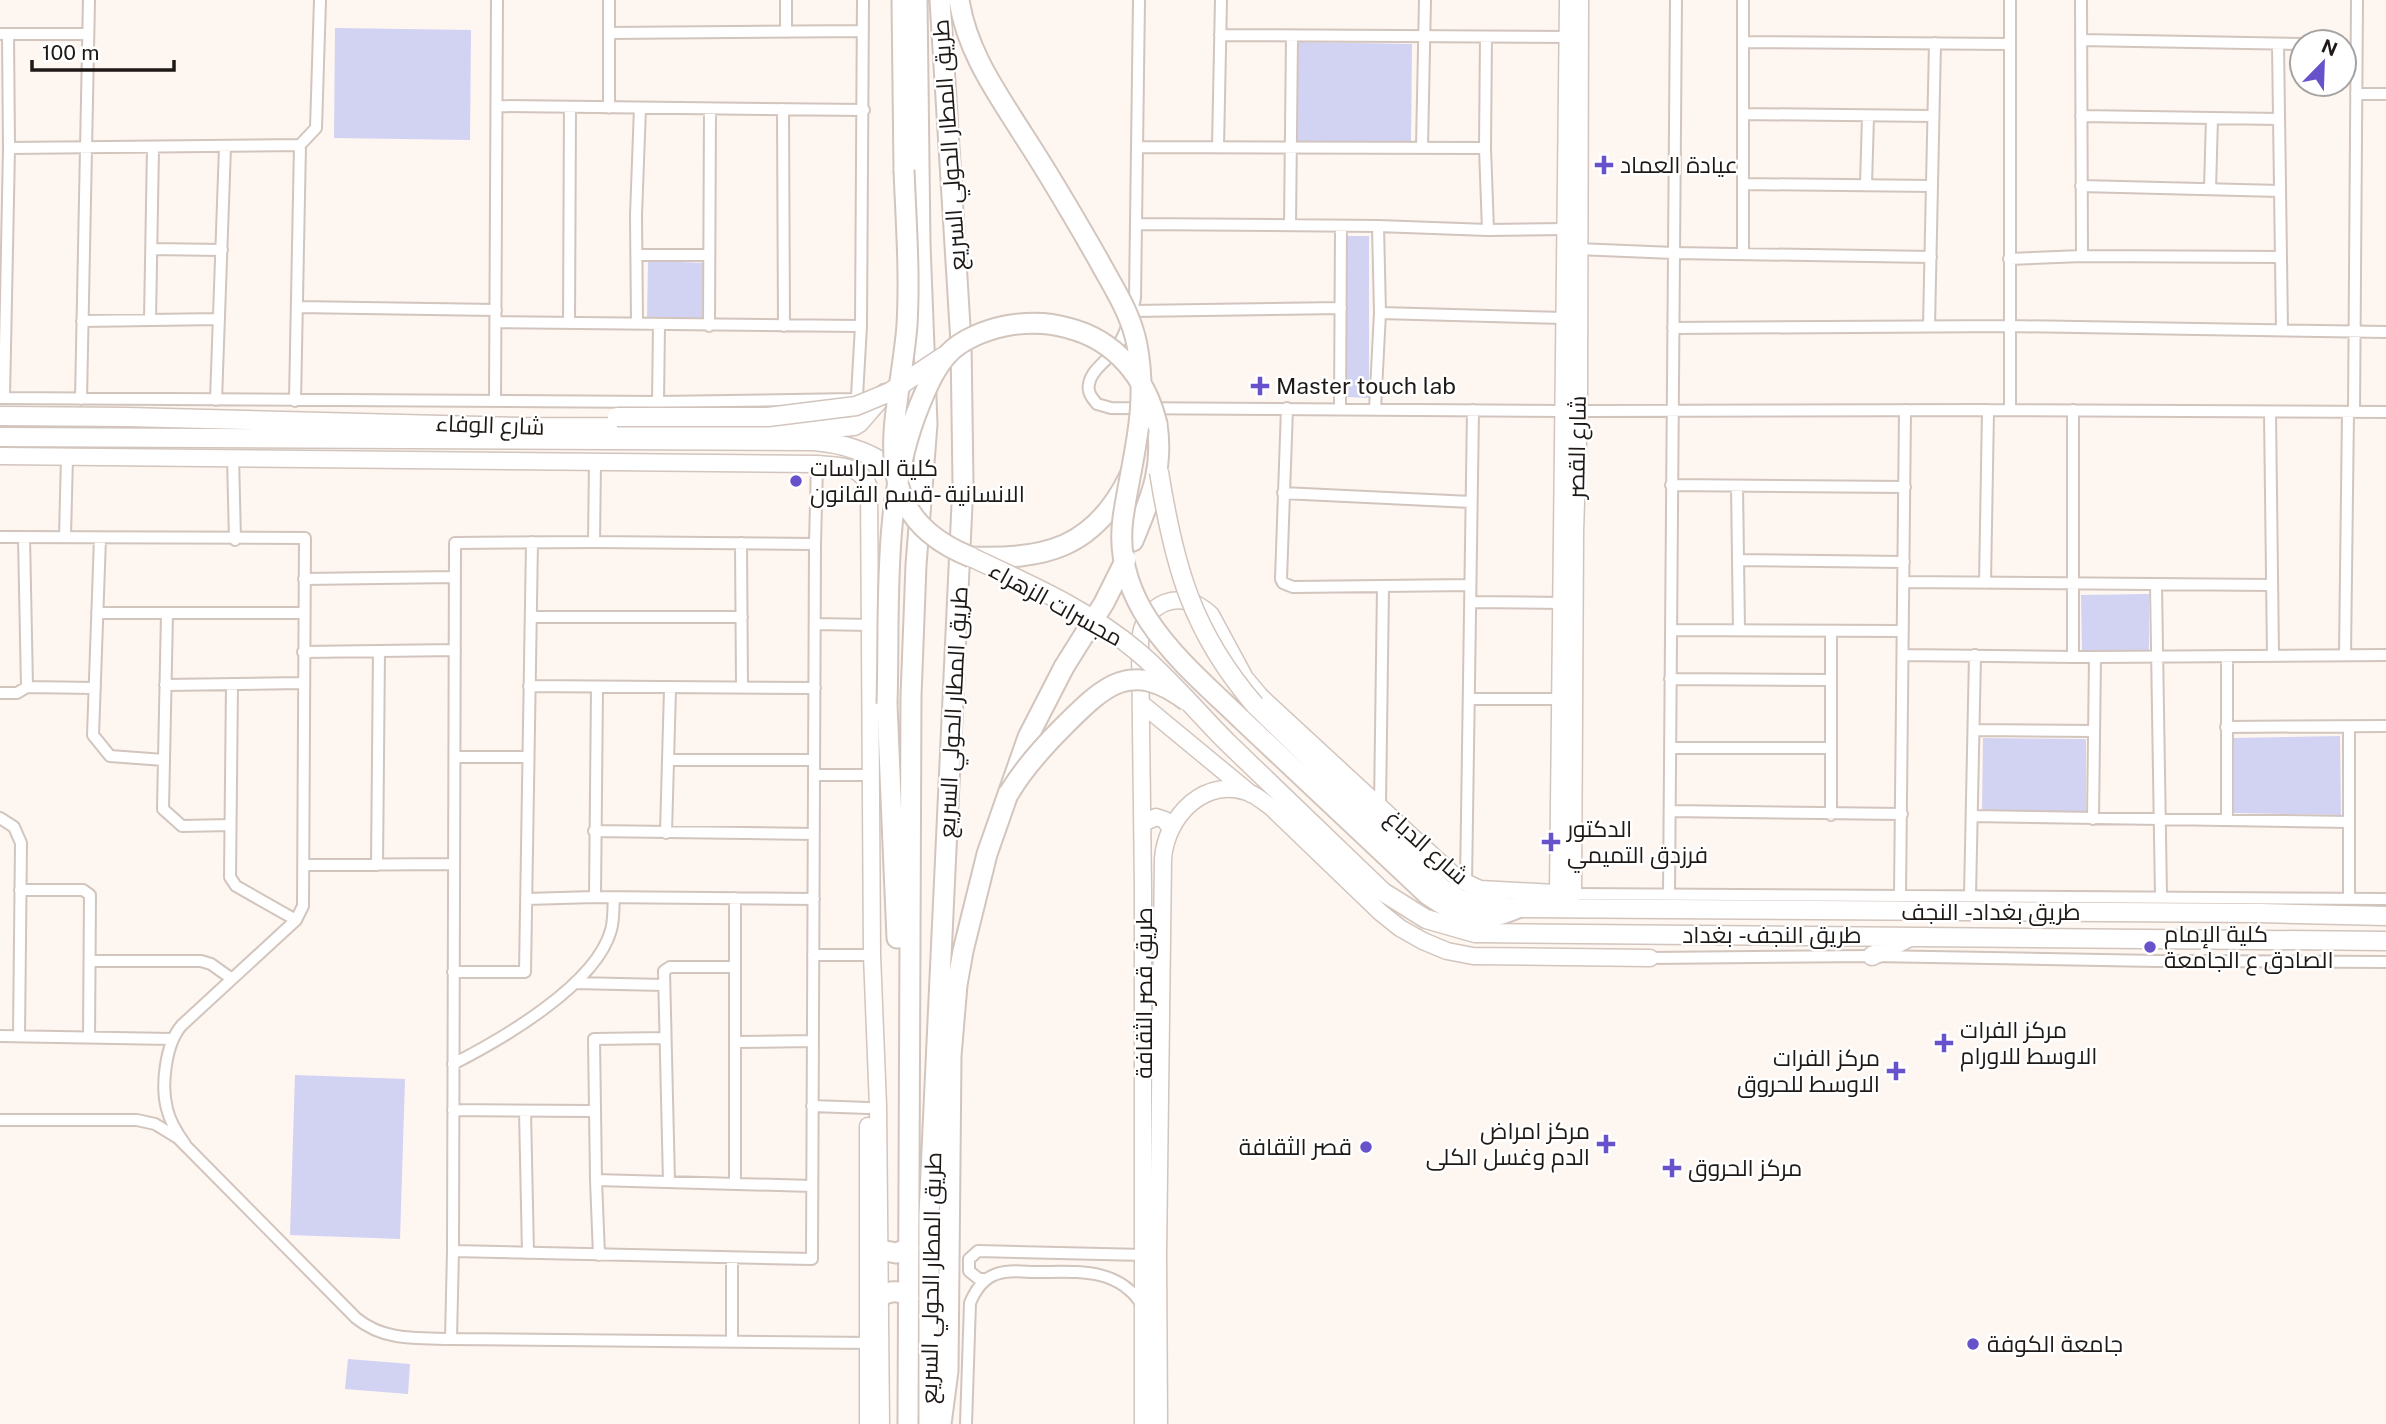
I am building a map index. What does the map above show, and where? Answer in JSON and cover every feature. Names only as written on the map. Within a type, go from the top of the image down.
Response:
[{"type":"highway","points":[[902,0],[907,314],[892,440],[897,485],[914,516],[934,538],[971,557],[1024,556],[1052,550],[1077,540],[1107,513],[1121,494],[1134,466]]},
{"type":"highway","name":"طريق المطار الحولي السريع","points":[[908,1424],[911,696],[916,565],[927,424],[920,244],[917,0]]},
{"type":"highway","name":"طريق المطار الحولي السريع","points":[[929,1424],[929,1214],[963,472],[960,331],[940,0]]},
{"type":"highway","points":[[959,0],[966,30],[986,77],[1056,185],[1132,324],[1140,362],[1141,422],[1123,519],[1121,546],[1134,594],[1144,616],[1157,635],[1248,712],[1428,895],[1454,910],[1481,919],[1496,917],[1518,908]]},
{"type":"highway","points":[[909,1115],[902,1076],[887,704],[892,527],[900,468],[910,429],[925,391],[950,352],[983,332],[998,327],[1044,323],[1075,329],[1104,342],[1133,369],[1149,395],[1160,440],[1158,472],[1121,570],[1039,714],[1018,762],[987,854],[962,951],[951,1056],[948,1371],[941,1424]]},
{"type":"highway","points":[[1009,793],[1022,770],[1044,746],[1095,695],[1111,685],[1132,680],[1156,683],[1168,687],[1187,701]]},
{"type":"highway","points":[[881,1250],[896,1253],[909,1248]]},
{"type":"highway","points":[[881,1296],[894,1291],[909,1298]]},
{"type":"main road","points":[[859,423],[890,388],[925,323]]},
{"type":"main road","points":[[477,424],[506,415],[768,417],[831,411],[856,406],[890,393],[950,352]]},
{"type":"main road","name":"شارع الوفاء","points":[[0,437],[814,442],[890,458],[901,450],[905,437],[902,430],[892,422],[859,423],[831,428],[534,427],[1,404]]},
{"type":"main road","points":[[357,440],[394,448],[847,453],[873,464],[897,485]]},
{"type":"main road","name":"شارع الوفاء","points":[[861,450],[903,478],[922,499]]},
{"type":"main road","points":[[1158,472],[1172,547],[1187,596],[1209,643],[1231,675],[1248,712]]},
{"type":"main road","name":"مجسرات الزهراء","points":[[971,557],[1061,601],[1118,637],[1149,661],[1228,743]]},
{"type":"main road","name":"طريق النجف - بغداد","points":[[1228,743],[1384,892],[1411,912],[1442,926],[1492,935],[1912,936],[2386,942]]},
{"type":"main road","name":"طريق بغداد - النجف","points":[[1518,908],[1596,910],[1681,900],[2386,916]]},
{"type":"main road","points":[[2365,941],[2370,929],[2366,916]]},
{"type":"main road","points":[[1872,956],[1912,936]]},
{"type":"street","points":[[81,399],[89,0]]},
{"type":"street","points":[[295,401],[300,145],[316,128],[320,0]]},
{"type":"street","points":[[495,401],[497,0]]},
{"type":"street","points":[[609,0],[609,108]]},
{"type":"street","points":[[786,0],[786,33]]},
{"type":"street","points":[[88,34],[4,34],[4,107],[9,148],[4,178],[1,404],[81,399],[127,408],[216,400],[658,402],[854,399],[857,396],[861,326],[863,0]]},
{"type":"street","points":[[1139,0],[1135,298],[1129,325],[1115,350],[1091,376],[1089,391],[1097,404],[1111,408],[1572,411],[1671,409],[2386,412]]},
{"type":"street","points":[[1218,147],[1221,0]]},
{"type":"street","points":[[1422,148],[1425,0]]},
{"type":"street","name":"شارع القصر","points":[[1565,894],[1568,553],[1577,249],[1572,151],[1573,37],[1568,0]]},
{"type":"street","name":"شارع القصر","points":[[1573,37],[1580,0]]},
{"type":"street","points":[[1676,0],[1670,811],[1681,900]]},
{"type":"street","points":[[1743,0],[1743,254]]},
{"type":"street","points":[[2010,0],[2010,410]]},
{"type":"street","points":[[2081,0],[2082,256]]},
{"type":"street","points":[[2357,0],[2357,28]]},
{"type":"street","points":[[609,33],[863,31]]},
{"type":"street","points":[[1220,35],[1573,37]]},
{"type":"street","points":[[1290,225],[1292,36]]},
{"type":"street","points":[[1486,37],[1485,148],[1488,230]]},
{"type":"street","points":[[2081,40],[2288,44]]},
{"type":"street","points":[[1744,42],[2010,44]]},
{"type":"street","points":[[1929,326],[1934,43]]},
{"type":"street","points":[[2278,44],[2281,330]]},
{"type":"street","points":[[2358,94],[2386,94]]},
{"type":"street","points":[[2345,655],[2354,332],[2356,98]]},
{"type":"street","points":[[497,106],[864,110]]},
{"type":"street","points":[[569,323],[570,107]]},
{"type":"street","points":[[637,323],[640,108]]},
{"type":"street","points":[[709,326],[710,109]]},
{"type":"street","points":[[783,109],[783,326]]},
{"type":"street","points":[[1744,114],[1933,116]]},
{"type":"street","points":[[1866,185],[1868,116]]},
{"type":"street","points":[[2081,116],[2279,119]]},
{"type":"street","points":[[2210,189],[2212,118]]},
{"type":"street","points":[[9,148],[300,145]]},
{"type":"street","points":[[216,400],[225,147]]},
{"type":"street","points":[[1138,147],[1485,148]]},
{"type":"street","points":[[150,320],[153,148]]},
{"type":"street","name":"شارع القصر","points":[[1572,151],[1566,229],[1565,318],[1572,411]]},
{"type":"street","points":[[1743,184],[1932,186]]},
{"type":"street","points":[[2081,186],[2280,191]]},
{"type":"street","points":[[1137,224],[1566,229]]},
{"type":"street","points":[[1340,408],[1341,226]]},
{"type":"street","points":[[1376,409],[1380,313],[1378,226]]},
{"type":"street","points":[[152,249],[222,250]]},
{"type":"street","points":[[1577,249],[1931,257]]},
{"type":"street","points":[[637,255],[709,255]]},
{"type":"street","points":[[2009,259],[2082,256],[2280,257]]},
{"type":"street","points":[[297,307],[496,316],[569,323],[861,326]]},
{"type":"street","points":[[1133,312],[1340,308]]},
{"type":"street","points":[[1380,313],[1565,318]]},
{"type":"street","points":[[82,321],[219,319]]},
{"type":"street","points":[[658,402],[659,325]]},
{"type":"street","points":[[1673,328],[2009,326],[2386,332]]},
{"type":"street","points":[[1287,408],[1283,583],[1293,587],[1470,585]]},
{"type":"street","points":[[1466,884],[1473,410]]},
{"type":"street","points":[[1900,895],[1905,410]]},
{"type":"street","points":[[1984,583],[1988,410]]},
{"type":"street","points":[[2073,410],[2073,657]]},
{"type":"street","points":[[2270,412],[2273,656]]},
{"type":"street","points":[[0,456],[817,464],[849,467],[865,476],[869,487],[872,955],[873,1016],[877,1039],[881,1250],[881,1296],[874,1343],[868,1424]]},
{"type":"street","points":[[65,537],[67,456]]},
{"type":"street","points":[[233,457],[235,540]]},
{"type":"street","points":[[594,542],[595,462]]},
{"type":"street","points":[[453,1251],[812,1259],[817,464]]},
{"type":"street","points":[[1671,485],[1905,486]]},
{"type":"street","points":[[1737,486],[1739,630]]},
{"type":"street","points":[[1283,493],[1471,502]]},
{"type":"street","points":[[0,537],[235,540],[305,538],[303,906],[296,920],[182,1025],[172,1039],[167,1060],[166,1107],[185,1144]]},
{"type":"street","points":[[24,537],[27,687]]},
{"type":"street","points":[[100,538],[93,735],[110,756],[164,760]]},
{"type":"street","points":[[453,972],[524,972],[532,542]]},
{"type":"street","points":[[451,1339],[455,543],[815,544]]},
{"type":"street","points":[[741,543],[742,687]]},
{"type":"street","name":"شارع القصر","points":[[1565,894],[1561,699],[1562,603],[1568,553]]},
{"type":"street","points":[[1738,560],[1904,562]]},
{"type":"street","points":[[304,579],[455,577]]},
{"type":"street","points":[[1904,582],[2271,585]]},
{"type":"street","points":[[2156,585],[2161,897]]},
{"type":"street","points":[[1380,806],[1383,587]]},
{"type":"street","name":"شارع الدباغ","points":[[1142,704],[1141,632],[1144,623],[1149,614],[1165,602],[1175,600],[1195,603],[1211,615],[1245,678],[1261,696],[1466,884],[1479,889],[1565,894]]},
{"type":"street","points":[[1471,602],[1562,603]]},
{"type":"street","points":[[97,613],[304,613]]},
{"type":"street","points":[[167,613],[163,808],[182,826],[230,825]]},
{"type":"street","points":[[531,617],[742,617]]},
{"type":"street","points":[[815,624],[871,625]]},
{"type":"street","points":[[1671,630],[1903,631]]},
{"type":"street","points":[[1831,631],[1831,815]]},
{"type":"street","points":[[303,652],[455,650]]},
{"type":"street","points":[[377,864],[379,651]]},
{"type":"street","points":[[1903,654],[2073,657],[2386,655]]},
{"type":"street","points":[[1970,896],[1975,655]]},
{"type":"street","points":[[2227,656],[2227,820]]},
{"type":"street","points":[[2093,819],[2095,657]]},
{"type":"street","points":[[1670,679],[1831,680]]},
{"type":"street","points":[[165,685],[303,683]]},
{"type":"street","points":[[233,684],[229,873],[236,886],[296,920]]},
{"type":"street","points":[[529,686],[815,688]]},
{"type":"street","points":[[0,693],[17,694],[27,687],[95,688]]},
{"type":"street","points":[[595,897],[597,688]]},
{"type":"street","points":[[666,833],[670,689]]},
{"type":"street","points":[[1469,699],[1561,699]]},
{"type":"street","points":[[1142,704],[1270,807],[1380,912],[1400,928],[1447,951],[1472,956],[1872,956],[2386,962]]},
{"type":"street","name":"طريق قصر الثقافة","points":[[1142,704],[1143,1424]]},
{"type":"street","points":[[2226,727],[2386,726]]},
{"type":"street","points":[[2349,727],[2349,898]]},
{"type":"street","points":[[1974,730],[2094,731]]},
{"type":"street","points":[[1670,748],[1830,748]]},
{"type":"street","points":[[454,757],[528,757]]},
{"type":"street","points":[[670,760],[814,760]]},
{"type":"street","points":[[814,775],[871,775]]},
{"type":"street","points":[[1143,823],[1151,818],[1160,818],[1170,828],[1181,812],[1202,797],[1227,791],[1252,794]]},
{"type":"street","points":[[1670,811],[1902,814]]},
{"type":"street","points":[[1972,816],[2349,822]]},
{"type":"street","points":[[0,818],[14,827],[20,839],[19,1036]]},
{"type":"street","name":"طريق قصر الثقافة","points":[[1159,1424],[1157,1255],[1163,859],[1170,828]]},
{"type":"street","points":[[594,831],[814,834]]},
{"type":"street","points":[[303,865],[454,864]]},
{"type":"street","points":[[20,890],[81,890],[88,893],[91,900],[89,1038]]},
{"type":"street","points":[[1565,894],[1681,900],[1900,895],[2386,899]]},
{"type":"street","points":[[526,899],[595,897],[814,900]]},
{"type":"street","points":[[453,1064],[493,1044],[586,975],[611,930],[614,898]]},
{"type":"street","points":[[735,898],[735,1184]]},
{"type":"street","points":[[813,955],[872,955]]},
{"type":"street","points":[[90,961],[201,961],[211,964],[232,979]]},
{"type":"street","points":[[669,1182],[664,971],[670,967],[735,967]]},
{"type":"street","points":[[575,983],[664,985]]},
{"type":"street","points":[[873,1016],[866,1038],[874,1343],[881,1424]]},
{"type":"street","points":[[0,1035],[172,1039]]},
{"type":"street","points":[[599,1255],[594,1039],[664,1038]]},
{"type":"street","points":[[735,1042],[813,1041]]},
{"type":"street","points":[[812,1106],[868,1108]]},
{"type":"street","points":[[146,1122],[158,1116],[166,1107]]},
{"type":"street","points":[[453,1110],[594,1111]]},
{"type":"street","points":[[526,1111],[528,1253]]},
{"type":"street","points":[[0,1119],[146,1122],[163,1128],[185,1144],[363,1324],[390,1336],[451,1339],[874,1343]]},
{"type":"street","points":[[596,1180],[812,1186]]},
{"type":"street","points":[[1144,1255],[978,1251],[969,1259],[969,1271],[979,1279],[1004,1272],[1098,1273],[1121,1283],[1134,1294],[1144,1309]]},
{"type":"street","points":[[732,1258],[732,1342]]},
{"type":"street","points":[[966,1424],[970,1303],[986,1279]]},
{"type":"shaded area","points":[[335,28],[471,30],[470,140],[334,138]]},
{"type":"shaded area","points":[[1298,42],[1412,44],[1411,143],[1296,141]]},
{"type":"shaded area","points":[[1346,236],[1369,236],[1369,398],[1347,397]]},
{"type":"shaded area","points":[[648,261],[707,263],[706,322],[647,320]]},
{"type":"shaded area","points":[[2149,594],[2149,650],[2082,651],[2081,595]]},
{"type":"shaded area","points":[[2340,736],[2341,815],[2234,813],[2232,738]]},
{"type":"shaded area","points":[[1983,738],[2086,739],[2086,812],[1982,811]]},
{"type":"shaded area","points":[[295,1075],[405,1079],[400,1239],[290,1235]]},
{"type":"shaded area","points":[[348,1359],[410,1364],[408,1394],[345,1389]]},
{"type":"place","name":"عيادة العماد","points":[[1604,165]]},
{"type":"place","name":"Master touch lab","points":[[1260,386]]},
{"type":"place","name":"كلية الدراسات الانسانية -قسم القانون","points":[[796,481]]},
{"type":"place","name":"الدكتور فرزدق التميمي","points":[[1551,842]]},
{"type":"place","name":"كلية الإمام الصادق ع الجامعة","points":[[2150,947]]},
{"type":"place","name":"مركز الفرات الاوسط للاورام","points":[[1944,1043]]},
{"type":"place","name":"مركز الفرات الاوسط للحروق","points":[[1896,1071]]},
{"type":"place","name":"مركز امراض الدم وغسل الكلى","points":[[1606,1144]]},
{"type":"place","name":"قصر الثقافة","points":[[1366,1147]]},
{"type":"place","name":"مركز الحروق","points":[[1672,1168]]},
{"type":"place","name":"جامعة الكوفة","points":[[1973,1344]]}]
